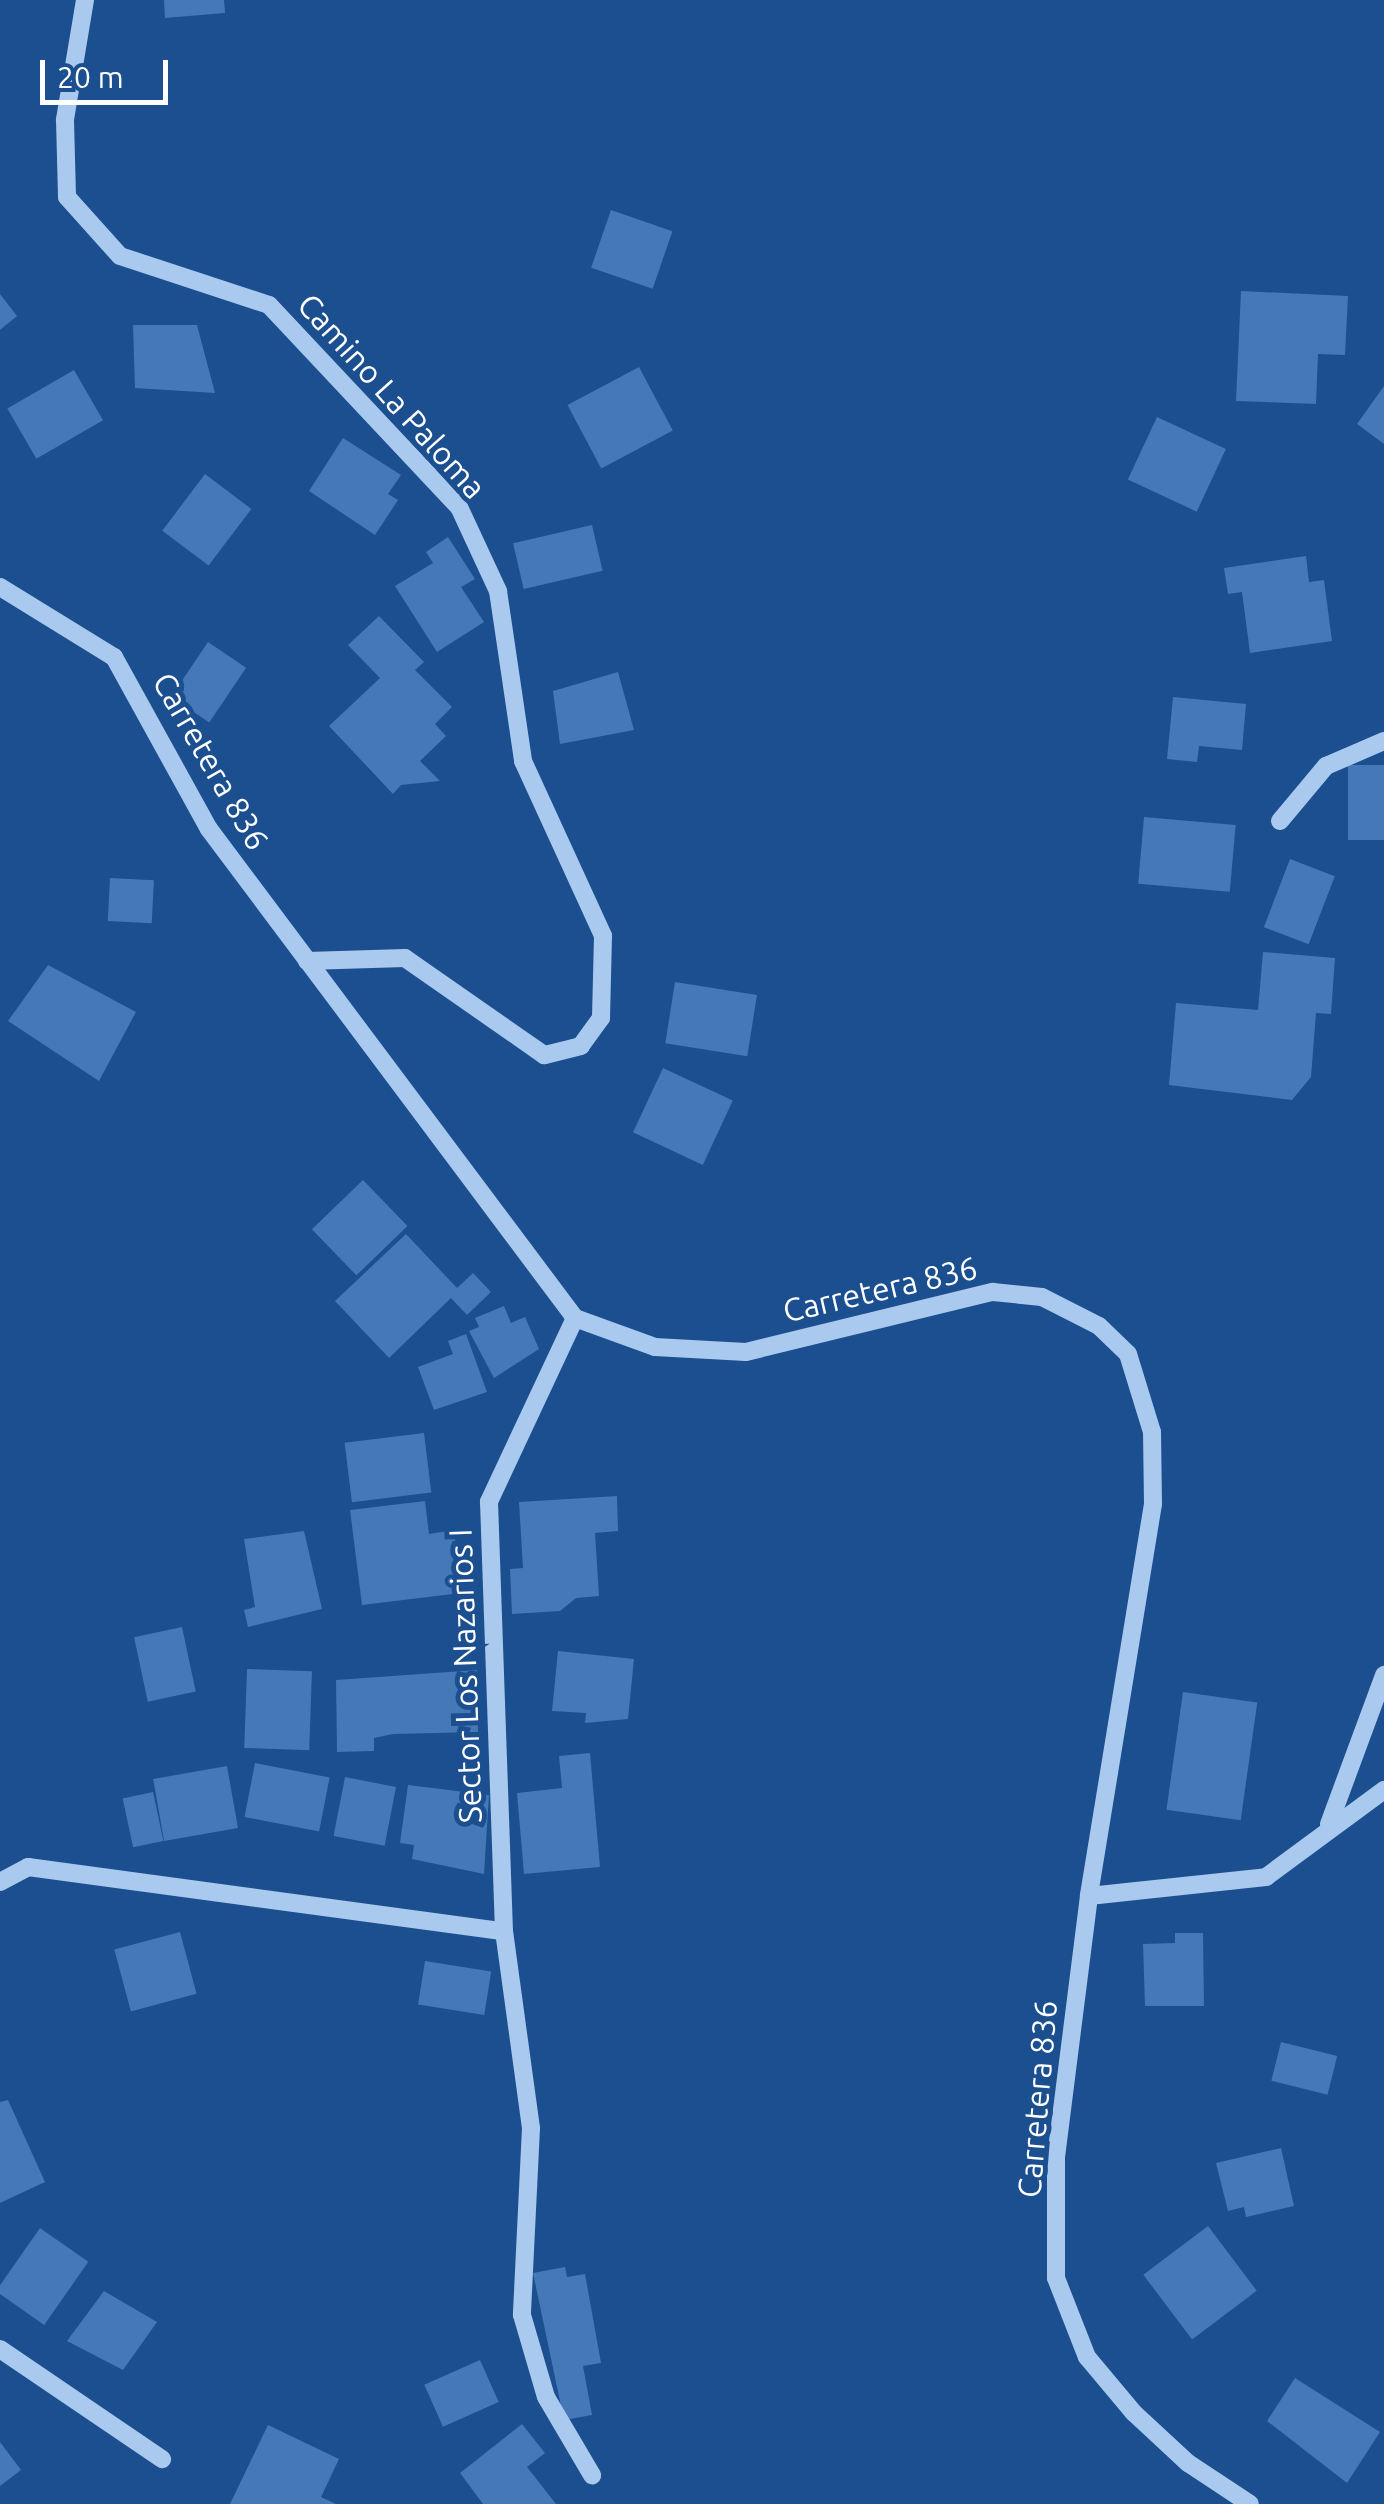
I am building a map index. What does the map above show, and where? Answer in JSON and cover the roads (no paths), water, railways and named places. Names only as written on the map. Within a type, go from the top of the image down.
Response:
[{"type":"street","name":"Camino La Paloma","points":[[85,0],[64,120],[67,197],[120,256],[269,304],[460,508],[498,590],[522,761],[604,936],[601,1018],[581,1046],[544,1054],[405,958],[307,961]]},
{"type":"street","name":"Carretera 836","points":[[0,587],[114,657],[160,727],[209,829],[575,1318],[654,1348],[746,1352],[992,1292],[1042,1297],[1098,1326],[1128,1354],[1152,1432],[1153,1504],[1089,1896],[1056,2157],[1056,2278],[1087,2357],[1134,2413],[1188,2463],[1250,2504]]},
{"type":"street","points":[[1280,821],[1326,766],[1384,741]]},
{"type":"street","name":"Sector Los Nazarios I","points":[[575,1318],[488,1502],[504,1931],[531,2128],[522,2315],[546,2397],[592,2475]]},
{"type":"street","points":[[1329,1824],[1384,1675]]},
{"type":"street","points":[[1089,1896],[1266,1877],[1329,1824],[1384,1790]]},
{"type":"street","points":[[0,1882],[28,1867],[504,1931]]},
{"type":"street","points":[[0,2350],[162,2458]]}]
